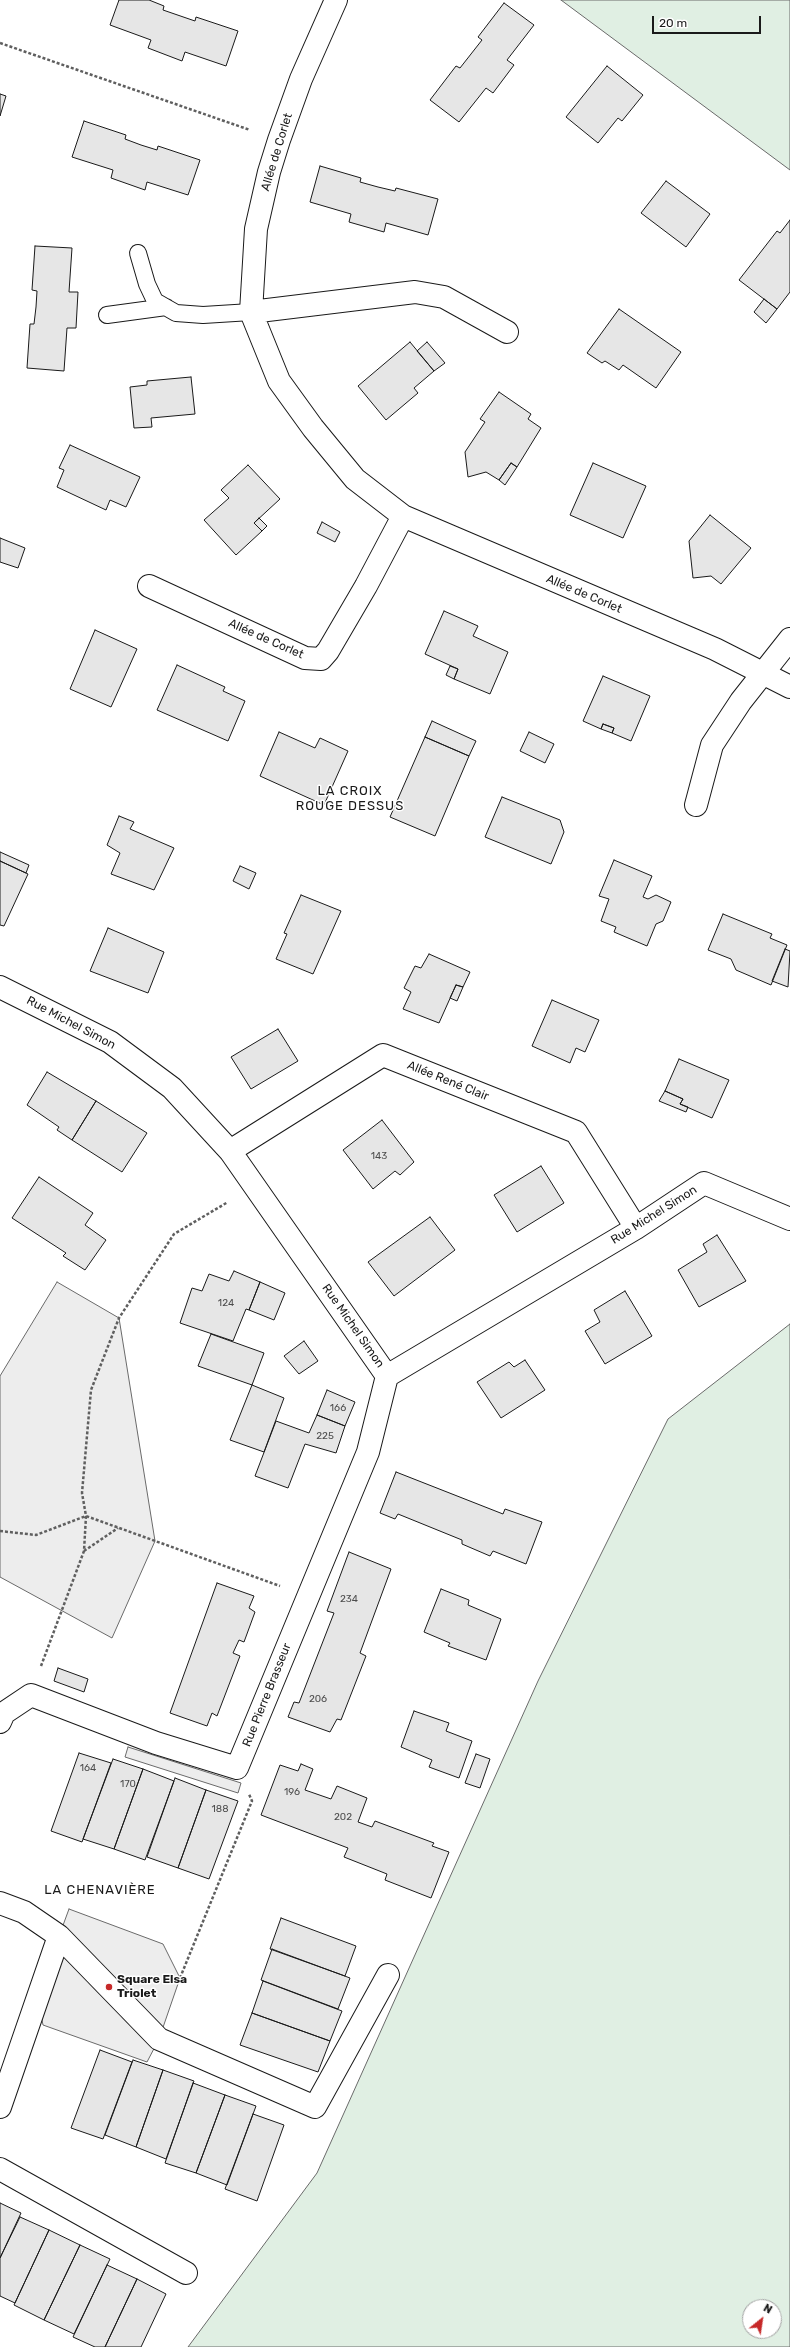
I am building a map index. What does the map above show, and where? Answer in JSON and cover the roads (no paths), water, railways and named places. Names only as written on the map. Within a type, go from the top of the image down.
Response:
[{"type":"street","name":"Allée de Corlet","points":[[336,0],[301,79],[278,140],[256,229],[251,312],[279,381],[313,428],[355,479],[403,516],[715,649],[790,687]]},
{"type":"street","points":[[251,312],[415,292],[444,297],[508,332]]},
{"type":"street","name":"Allée de Corlet","points":[[149,586],[305,658],[321,659],[328,651],[366,586],[403,516]]},
{"type":"street","points":[[696,805],[712,746],[741,701],[790,639]]},
{"type":"street","name":"Rue Michel Simon","points":[[0,987],[110,1042],[172,1088],[230,1151],[387,1376],[636,1228],[704,1184],[790,1219]]},
{"type":"street","name":"Allée René Clair","points":[[230,1151],[383,1055],[576,1132],[636,1228]]},
{"type":"street","name":"Rue Pierre Brasseur","points":[[0,1722],[4,1713],[31,1695],[156,1744],[237,1768],[368,1452],[387,1376]]},
{"type":"street","points":[[0,1903],[24,1912],[59,1936],[158,2039],[315,2107],[388,1975]]},
{"type":"street","points":[[0,2108],[59,1936]]},
{"type":"street","points":[[0,2169],[186,2273]]},
{"type":"lane","points":[[138,253],[147,284],[155,301],[176,313],[203,316],[251,312]]},
{"type":"lane","points":[[107,315],[166,307]]},
{"type":"place","name":"Square Elsa Triolet","points":[[109,1987]]},
{"type":"district","name":"LA CROIX ROUGE DESSUS","points":[[350,798]]},
{"type":"district","name":"LA CHENAVIÈRE","points":[[100,1890]]}]
